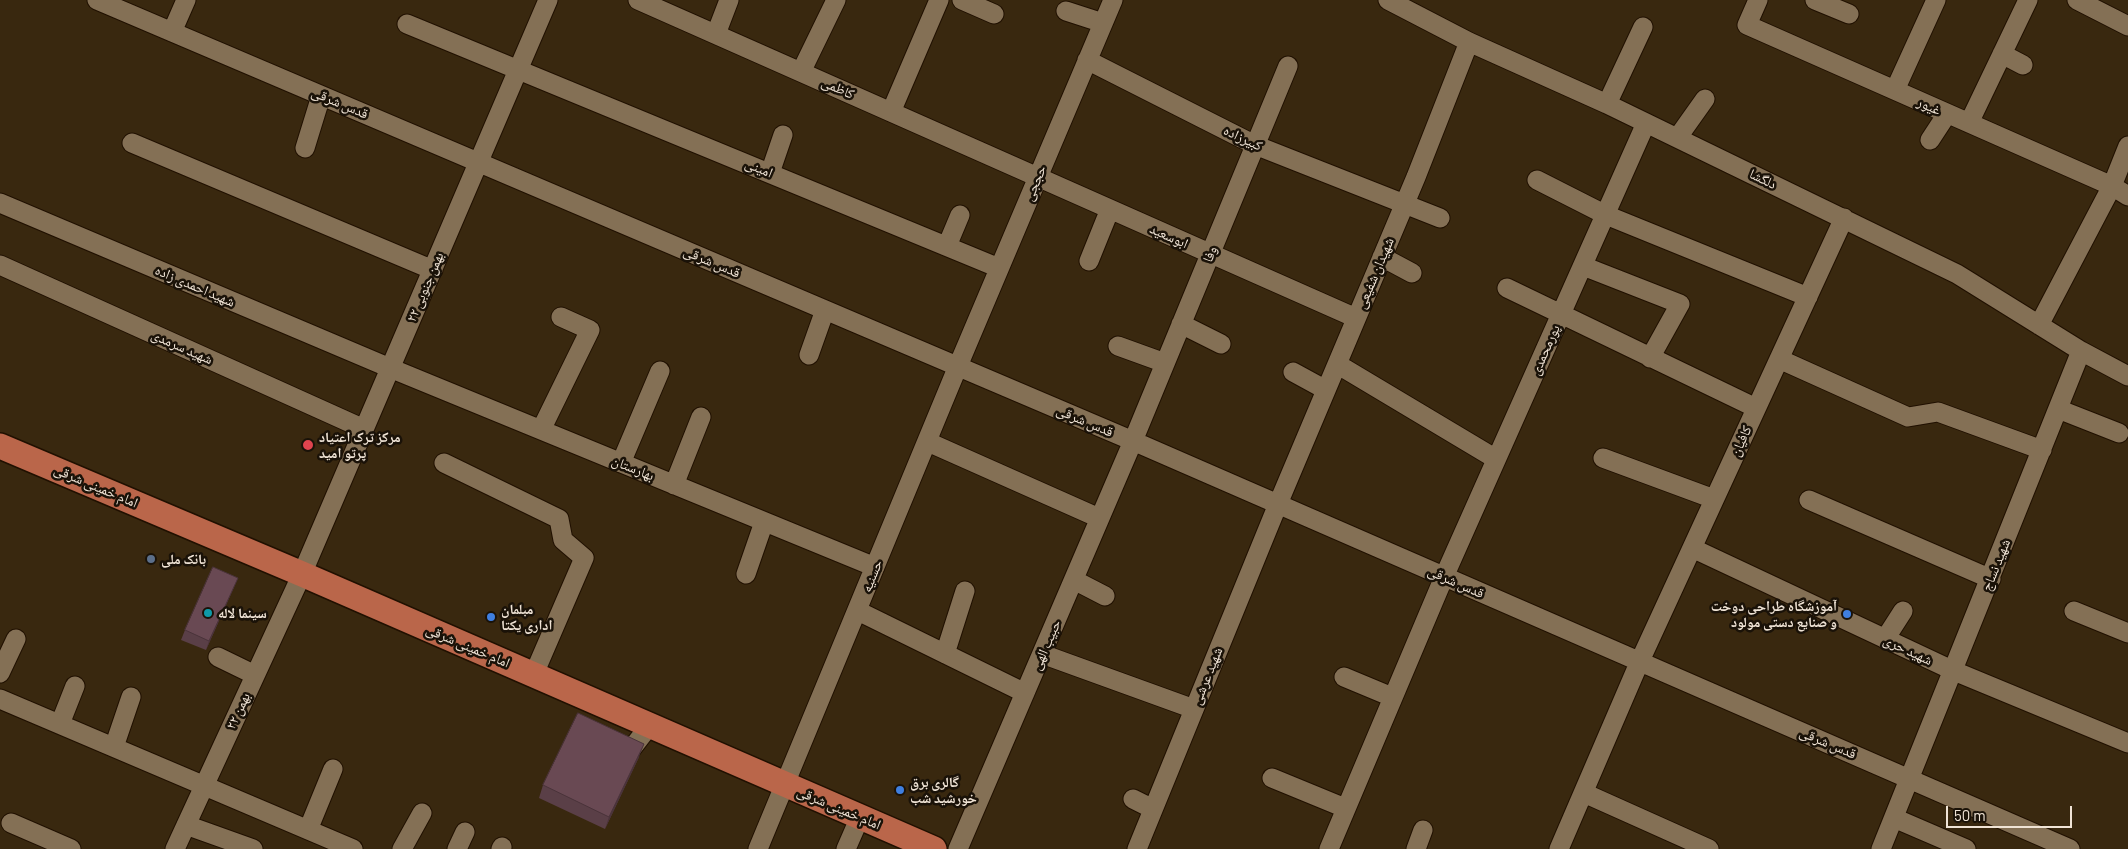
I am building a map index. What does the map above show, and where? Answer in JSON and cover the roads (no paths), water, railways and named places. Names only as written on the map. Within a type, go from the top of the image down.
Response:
[{"type":"main road","name":"امام خمینی شرقی","points":[[0,446],[534,674],[579,703],[650,725],[934,849]]},
{"type":"street","name":"قدس شرقی","points":[[97,0],[1133,441],[1639,663],[1910,778],[2070,849]]},
{"type":"street","points":[[172,32],[186,0]]},
{"type":"street","name":"۲۲ بهمن جنوبی","points":[[302,574],[548,0]]},
{"type":"street","name":"کاظمی","points":[[638,0],[1038,176]]},
{"type":"street","points":[[716,34],[729,0]]},
{"type":"street","points":[[801,72],[836,0]]},
{"type":"street","points":[[891,112],[939,0]]},
{"type":"street","points":[[962,0],[994,14]]},
{"type":"street","name":"حججی","points":[[958,366],[1113,0]]},
{"type":"street","name":"دلگشا","points":[[1388,0],[1469,42],[1678,137],[1957,274],[2081,351],[2128,376]]},
{"type":"street","name":"غیور","points":[[1758,0],[1747,25],[2112,186],[2128,196]]},
{"type":"street","points":[[1816,0],[1849,14]]},
{"type":"street","points":[[1895,90],[1936,0]]},
{"type":"street","points":[[1969,123],[2028,0]]},
{"type":"street","points":[[2077,0],[2128,26]]},
{"type":"street","points":[[1066,10],[1103,24]]},
{"type":"street","name":"امینی","points":[[407,24],[519,68],[999,268]]},
{"type":"street","points":[[1607,104],[1643,27]]},
{"type":"street","name":"شهیدان شفیعی","points":[[1278,504],[1404,204],[1469,42]]},
{"type":"street","points":[[2002,54],[2023,65]]},
{"type":"street","name":"کبیرزاده","points":[[1087,60],[1255,144],[1440,218]]},
{"type":"street","name":"وفا","points":[[1133,441],[1288,66]]},
{"type":"street","points":[[306,148],[321,96]]},
{"type":"street","points":[[1678,137],[1705,100]]},
{"type":"street","points":[[1930,140],[1947,114]]},
{"type":"street","name":"پورمحمدی","points":[[1329,849],[1444,577],[1646,122]]},
{"type":"street","points":[[770,173],[783,135]]},
{"type":"street","points":[[132,143],[433,270]]},
{"type":"street","points":[[2039,325],[2112,186],[2128,146]]},
{"type":"street","name":"ابوسعید","points":[[1038,176],[1356,318]]},
{"type":"street","points":[[1537,180],[1606,215],[1808,296]]},
{"type":"street","name":"شهید احمدی زاده","points":[[0,203],[390,368]]},
{"type":"street","points":[[1089,261],[1110,209]]},
{"type":"street","points":[[947,246],[960,215]]},
{"type":"street","name":"کافیان","points":[[1559,849],[1639,663],[1844,218]]},
{"type":"street","points":[[1382,257],[1412,273]]},
{"type":"street","name":"شهید سرمدی","points":[[0,264],[364,429]]},
{"type":"street","points":[[1583,266],[1680,304],[1650,358]]},
{"type":"street","points":[[1507,288],[1756,408]]},
{"type":"street","points":[[809,354],[825,310]]},
{"type":"street","points":[[541,430],[590,330],[561,317]]},
{"type":"street","points":[[1181,324],[1220,344]]},
{"type":"street","points":[[1118,346],[1165,363]]},
{"type":"street","name":"شهید نساج","points":[[1881,849],[2081,351]]},
{"type":"street","points":[[1779,359],[1908,417],[1938,412],[2042,450]]},
{"type":"street","points":[[1337,364],[1496,459]]},
{"type":"street","name":"حسنیه","points":[[758,849],[786,786],[958,366]]},
{"type":"street","name":"بهارستان","points":[[390,368],[875,567]]},
{"type":"street","points":[[621,463],[660,371]]},
{"type":"street","points":[[1293,372],[1326,390]]},
{"type":"street","points":[[2058,409],[2119,434]]},
{"type":"street","points":[[674,484],[702,418]]},
{"type":"street","name":"حبیب الهی","points":[[958,849],[1133,441]]},
{"type":"street","points":[[928,442],[1099,518]]},
{"type":"street","points":[[1603,458],[1714,499]]},
{"type":"street","points":[[444,463],[559,520],[562,540],[584,558],[534,674]]},
{"type":"street","points":[[1809,500],[1990,579]]},
{"type":"street","name":"شهید عرشی","points":[[1137,849],[1278,504]]},
{"type":"street","points":[[746,574],[764,522]]},
{"type":"street","name":"شهید حری","points":[[1692,548],[1954,671],[2128,743]]},
{"type":"street","name":"۲۲ بهمن","points":[[176,849],[302,574]]},
{"type":"street","points":[[1074,580],[1105,596]]},
{"type":"street","points":[[945,654],[965,591]]},
{"type":"street","points":[[858,611],[1025,693]]},
{"type":"street","points":[[1885,639],[1903,611]]},
{"type":"street","points":[[2074,611],[2128,633]]},
{"type":"street","points":[[0,673],[16,639]]},
{"type":"street","points":[[1042,654],[1194,709]]},
{"type":"street","points":[[218,657],[255,675]]},
{"type":"street","points":[[1344,677],[1392,697]]},
{"type":"street","points":[[60,724],[75,686]]},
{"type":"street","points":[[114,747],[131,697]]},
{"type":"street","points":[[0,699],[354,849]]},
{"type":"street","points":[[603,762],[621,770],[629,752],[650,725]]},
{"type":"street","points":[[308,830],[333,769]]},
{"type":"street","points":[[1272,778],[1345,808]]},
{"type":"street","points":[[1584,793],[1709,849]]},
{"type":"street","points":[[1133,799],[1153,809]]},
{"type":"street","points":[[402,849],[422,813]]},
{"type":"street","points":[[846,849],[860,817]]},
{"type":"street","points":[[1894,818],[1966,849]]},
{"type":"street","points":[[11,823],[71,849]]},
{"type":"street","points":[[186,825],[253,849]]},
{"type":"street","points":[[1416,849],[1423,830]]},
{"type":"place","name":"مرکز ترک اعتیاد پرتو امید","points":[[308,445]]},
{"type":"place","name":"بانک ملی","points":[[151,559]]},
{"type":"place","name":"سینما لاله","points":[[208,613]]},
{"type":"place","name":"آموزشگاه طراحی دوخت و صنایع دستی مولود","points":[[1847,614]]},
{"type":"place","name":"مبلمان اداری یکتا","points":[[491,617]]},
{"type":"place","name":"گالری برق خورشید شب","points":[[900,790]]}]
